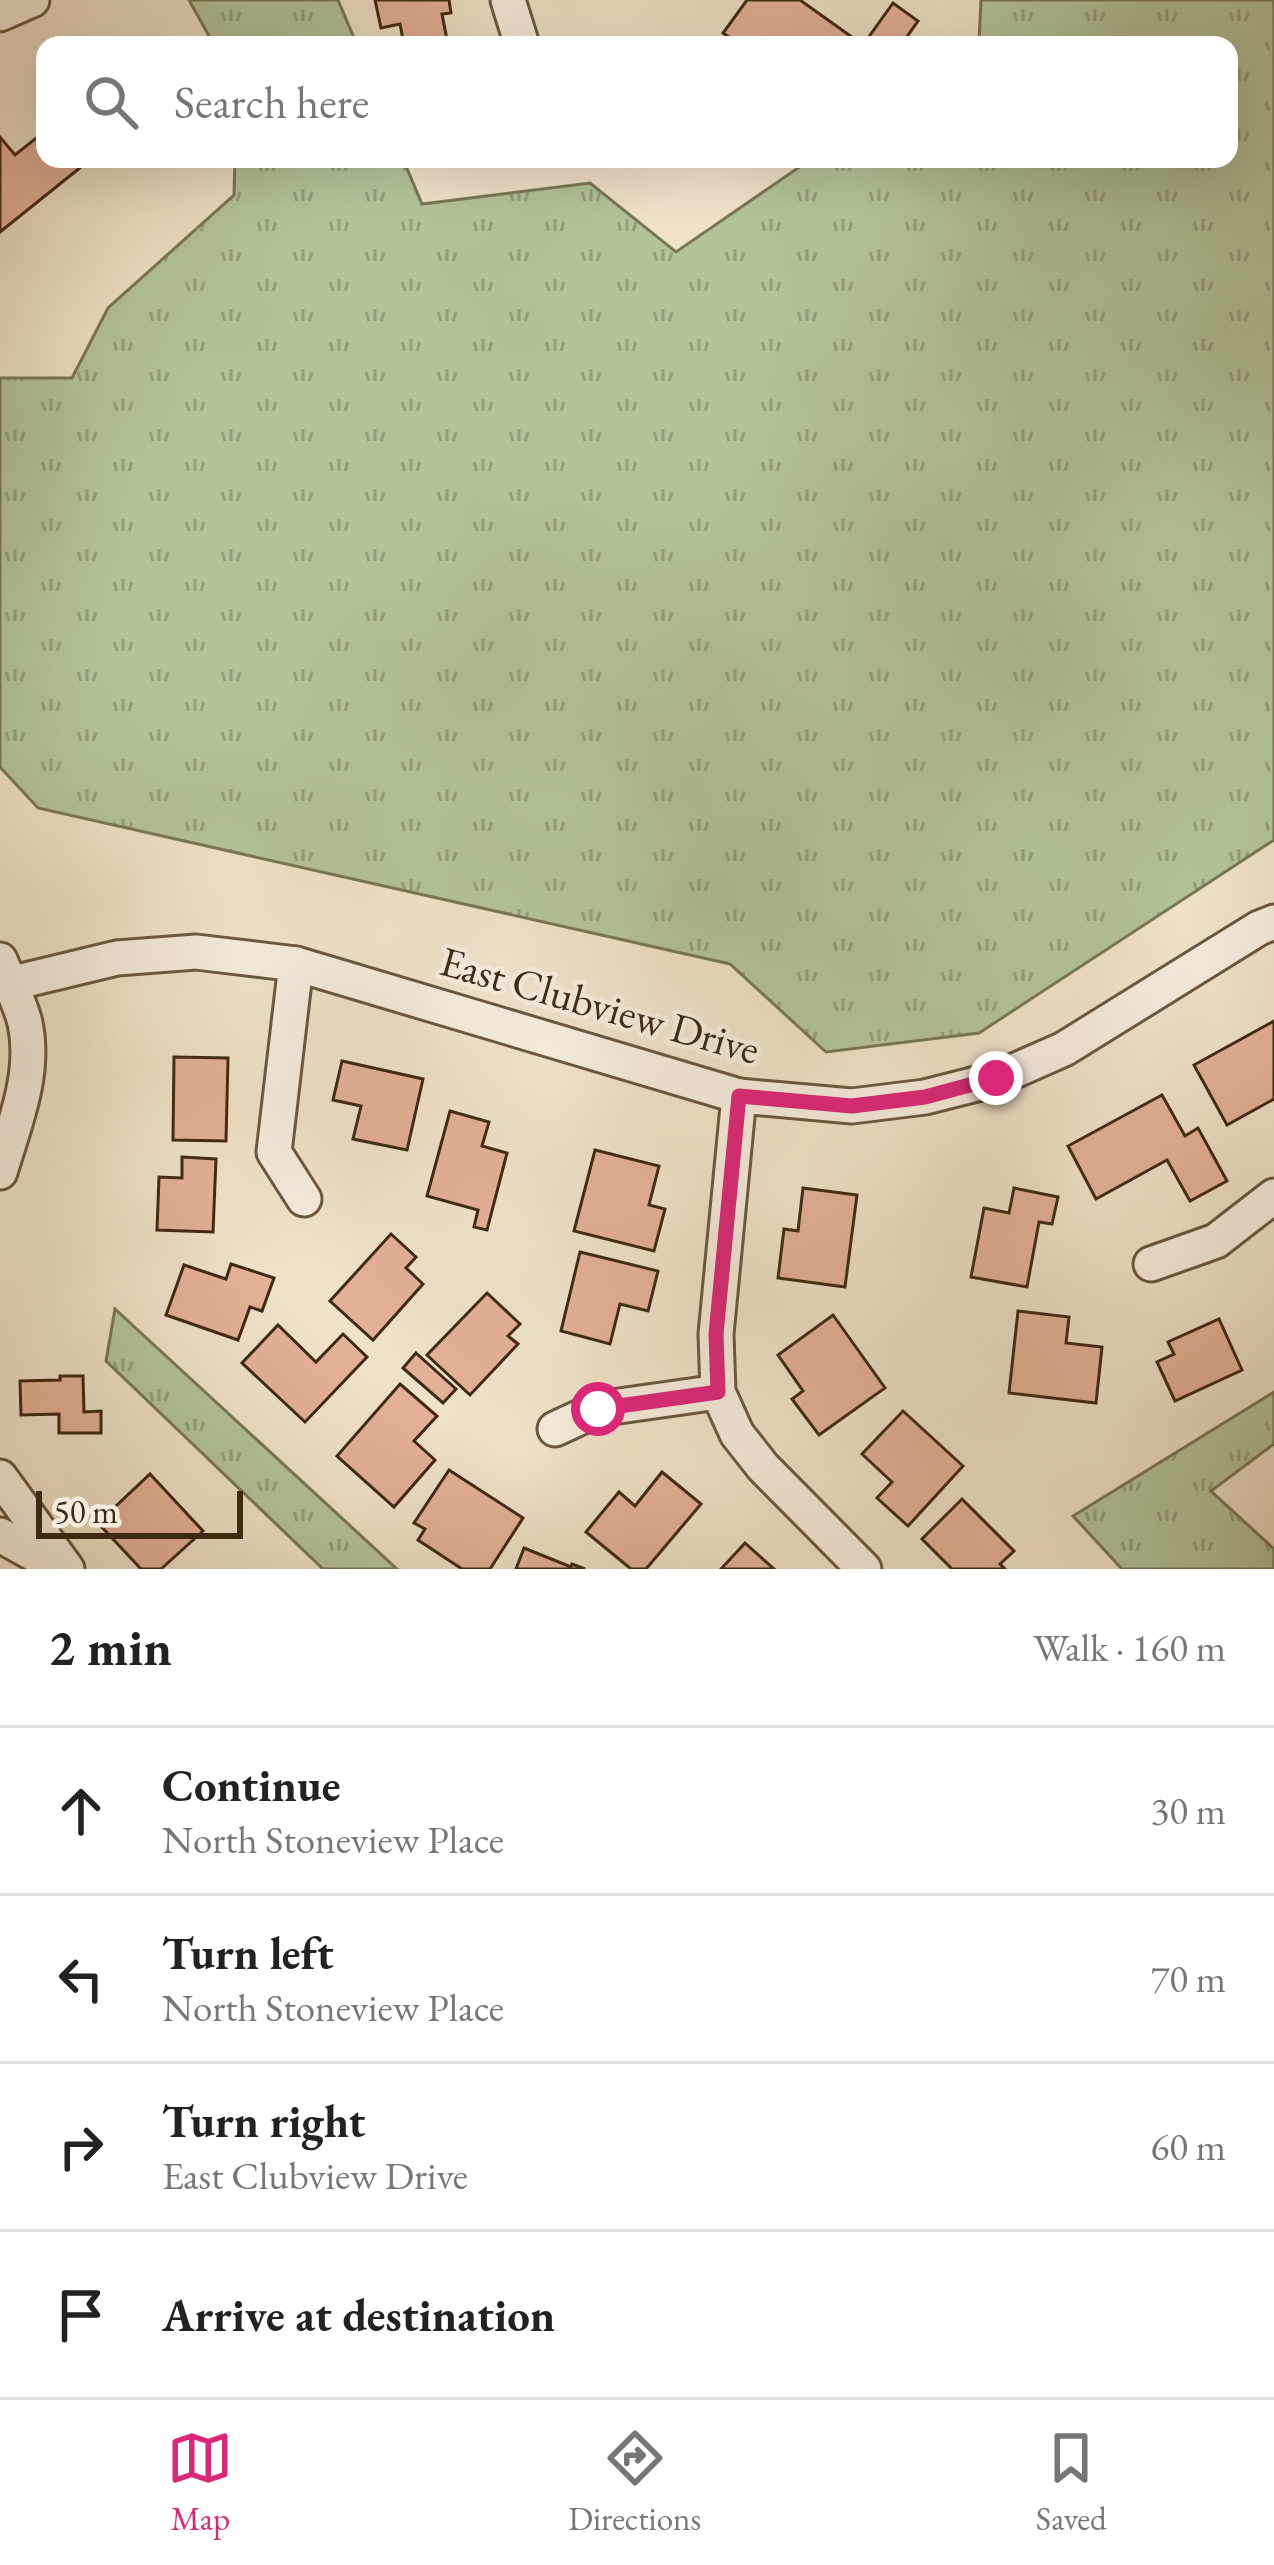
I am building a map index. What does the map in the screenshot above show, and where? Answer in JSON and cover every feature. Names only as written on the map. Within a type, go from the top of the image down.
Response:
[{"type":"street","points":[[0,14],[32,0]]},
{"type":"street","points":[[508,0],[519,36]]},
{"type":"street","name":"East Clubview Drive","points":[[5,972],[196,952],[296,964],[739,1096],[852,1106],[925,1097],[996,1078],[1064,1049],[1274,922]]},
{"type":"street","points":[[296,964],[274,1152],[304,1198]]},
{"type":"street","points":[[0,1172],[24,1091],[28,1059],[25,1021],[5,972]]},
{"type":"street","points":[[739,1096],[716,1334],[718,1392],[737,1434],[763,1467],[864,1569]]},
{"type":"street","points":[[1151,1264],[1216,1241],[1274,1196]]},
{"type":"street","points":[[555,1429],[598,1409],[718,1392]]},
{"type":"street","points":[[0,1477],[64,1569]]},
{"type":"street","points":[[0,1535],[64,1569]]},
{"type":"green space","points":[[189,0],[338,0],[353,36],[209,36]]},
{"type":"green space","points":[[981,0],[1274,0],[1274,840],[979,1033],[826,1052],[730,964],[38,808],[0,767],[0,378],[72,378],[108,308],[234,195],[235,168],[407,168],[422,204],[590,183],[676,252],[798,168],[1238,168],[1238,36],[979,36]]},
{"type":"green space","points":[[115,1309],[397,1569],[323,1569],[106,1361]]},
{"type":"green space","points":[[1274,1392],[1274,1444],[1211,1491],[1274,1549],[1274,1569],[1122,1569],[1073,1516]]},
{"type":"building","points":[[375,0],[449,0],[451,13],[442,14],[446,36],[402,36],[400,24],[381,28]]},
{"type":"building","points":[[747,0],[800,0],[850,36],[728,36],[723,33]]},
{"type":"building","points":[[893,3],[918,21],[907,36],[869,36]]},
{"type":"building","points":[[0,137],[15,155],[36,138],[36,168],[80,168],[0,232]]},
{"type":"building","points":[[1274,1021],[1274,1099],[1227,1125],[1194,1065]]},
{"type":"building","points":[[174,1057],[228,1058],[226,1141],[173,1140]]},
{"type":"building","points":[[342,1061],[423,1079],[407,1150],[353,1139],[361,1106],[333,1100]]},
{"type":"building","points":[[1162,1095],[1185,1136],[1198,1128],[1227,1181],[1190,1201],[1167,1160],[1096,1199],[1068,1146]]},
{"type":"building","points":[[450,1111],[489,1122],[482,1146],[507,1153],[487,1230],[474,1227],[478,1210],[427,1196]]},
{"type":"building","points":[[595,1150],[659,1166],[649,1205],[665,1209],[654,1251],[574,1231]]},
{"type":"building","points":[[182,1157],[216,1159],[213,1232],[157,1230],[159,1177],[182,1178]]},
{"type":"building","points":[[803,1188],[857,1195],[845,1287],[778,1278],[784,1229],[798,1231]]},
{"type":"building","points":[[1014,1188],[1058,1197],[1052,1224],[1039,1222],[1027,1287],[971,1277],[984,1208],[1009,1213]]},
{"type":"building","points":[[391,1234],[416,1257],[406,1268],[423,1284],[373,1340],[330,1301]]},
{"type":"building","points":[[580,1252],[658,1271],[648,1311],[620,1304],[610,1344],[561,1331]]},
{"type":"building","points":[[231,1264],[274,1278],[262,1311],[250,1307],[238,1340],[166,1315],[184,1265],[226,1279]]},
{"type":"building","points":[[487,1293],[520,1324],[508,1336],[518,1344],[470,1395],[427,1355]]},
{"type":"building","points":[[1018,1311],[1069,1317],[1066,1343],[1102,1347],[1096,1403],[1009,1393]]},
{"type":"building","points":[[833,1315],[885,1388],[819,1435],[792,1399],[803,1391],[778,1355]]},
{"type":"building","points":[[1219,1319],[1242,1370],[1175,1401],[1157,1362],[1174,1354],[1168,1342]]},
{"type":"building","points":[[278,1325],[316,1362],[343,1334],[367,1357],[305,1422],[242,1363]]},
{"type":"building","points":[[416,1353],[456,1389],[443,1403],[403,1368]]},
{"type":"building","points":[[60,1376],[83,1376],[84,1412],[101,1411],[101,1433],[59,1433],[59,1414],[21,1415],[20,1381],[60,1380]]},
{"type":"building","points":[[400,1384],[437,1416],[414,1441],[435,1460],[394,1507],[337,1456]]},
{"type":"building","points":[[903,1411],[963,1466],[908,1526],[877,1498],[892,1482],[862,1454]]},
{"type":"building","points":[[449,1470],[523,1518],[490,1569],[462,1569],[418,1540],[425,1529],[414,1523]]},
{"type":"building","points":[[662,1472],[701,1504],[646,1569],[631,1569],[586,1532],[619,1492],[635,1506]]},
{"type":"building","points":[[150,1474],[203,1531],[161,1569],[141,1569],[98,1523]]},
{"type":"building","points":[[962,1499],[1014,1551],[1000,1564],[1005,1569],[952,1569],[922,1539]]},
{"type":"building","points":[[745,1543],[774,1569],[721,1569]]},
{"type":"building","points":[[524,1548],[571,1567],[585,1569],[516,1569]]},
{"type":"route","points":[[598,1409],[718,1392],[716,1334],[739,1096],[852,1106],[925,1097],[996,1078]]}]
